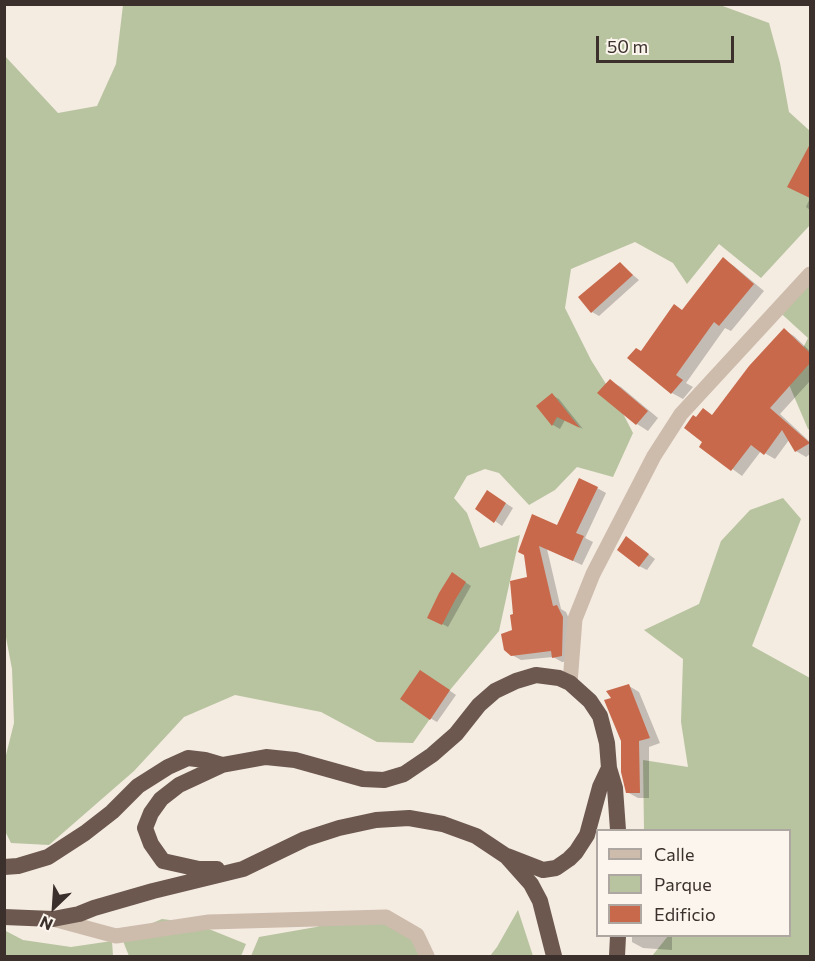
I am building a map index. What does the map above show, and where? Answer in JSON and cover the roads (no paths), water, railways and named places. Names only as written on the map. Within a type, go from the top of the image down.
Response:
[{"type":"highway","points":[[243,869],[199,869],[163,861],[151,844],[145,828],[151,813],[161,799],[179,785],[222,765],[266,758],[295,760],[363,779],[384,780],[404,774],[432,755],[456,734],[479,705],[495,691],[536,675],[559,678],[570,683],[590,701],[600,717],[615,788],[618,829]]},
{"type":"highway","points":[[4,867],[18,866],[48,857],[85,833],[112,812],[138,786],[168,767],[188,758],[222,765]]},
{"type":"highway","points":[[4,917],[53,919],[79,914],[93,908],[243,869],[305,839],[339,828],[376,820],[409,818],[443,824],[476,836],[506,856],[543,870],[556,868],[576,852],[587,835],[600,787],[609,768]]},
{"type":"highway","points":[[506,856],[531,884],[540,901],[554,957]]},
{"type":"highway","points":[[617,957],[618,937]]},
{"type":"street","points":[[570,683],[576,619],[594,574],[654,456],[681,414],[810,274]]},
{"type":"street","points":[[53,919],[116,936],[209,922],[386,917],[417,935],[427,957]]}]
